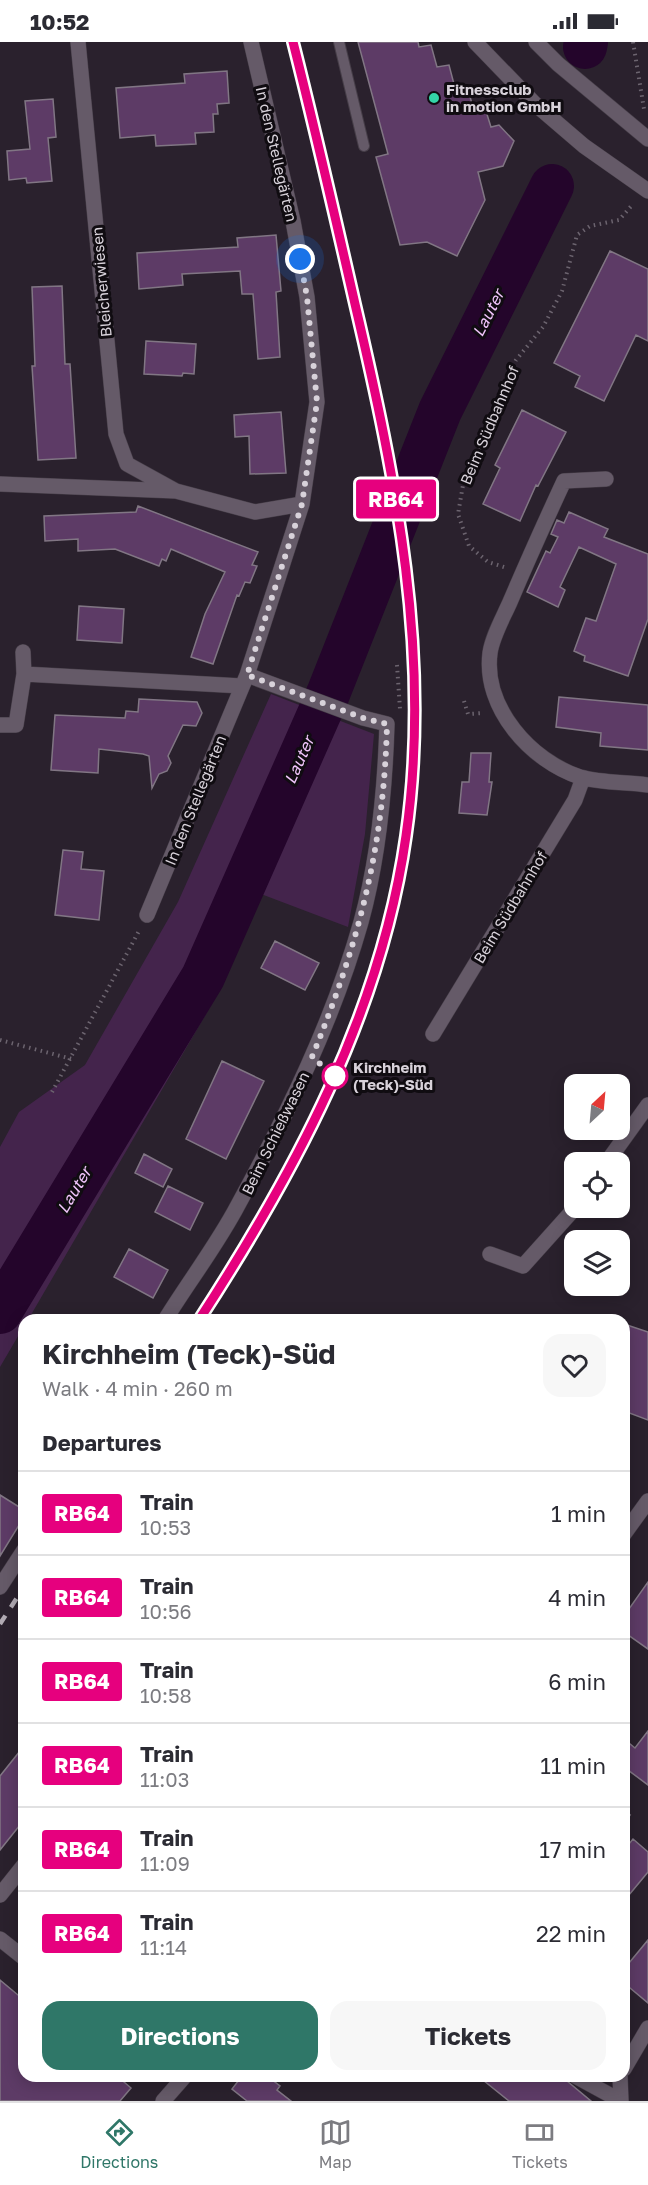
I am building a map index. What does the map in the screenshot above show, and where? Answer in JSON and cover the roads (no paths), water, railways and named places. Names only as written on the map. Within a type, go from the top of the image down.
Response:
[{"type":"street","name":"Bleicherwiesen","points":[[78,42],[116,434],[127,464],[176,491]]},
{"type":"street","name":"In den Stellegärten","points":[[147,915],[244,681],[302,504],[317,402],[307,297],[293,221],[251,42]]},
{"type":"street","points":[[475,42],[535,104],[584,146],[647,190]]},
{"type":"street","points":[[536,42],[582,85],[648,140]]},
{"type":"street","points":[[606,479],[564,482],[522,572],[490,653],[493,684],[501,712],[534,751],[561,770],[583,777],[648,785]]},
{"type":"street","name":"Bleicherwiesen","points":[[0,484],[176,491],[255,512],[302,504]]},
{"type":"street","points":[[0,724],[16,725],[24,674],[23,652]]},
{"type":"street","points":[[24,674],[244,681]]},
{"type":"street","name":"Beim Schießwasen","points":[[169,1314],[238,1206],[303,1077],[347,966],[371,879],[386,786],[387,724],[363,718],[283,688],[244,681]]},
{"type":"street","name":"Beim Südbahnhof","points":[[433,1034],[575,800],[583,777]]},
{"type":"street","points":[[614,1152],[648,1105]]},
{"type":"street","points":[[490,1254],[523,1266],[567,1218]]},
{"type":"street","points":[[630,1525],[648,1501]]},
{"type":"street","points":[[630,1526],[648,1512]]},
{"type":"street","points":[[0,1587],[18,1559]]},
{"type":"street","points":[[0,1895],[18,1872]]},
{"type":"street","points":[[0,1939],[18,1953]]},
{"type":"street","points":[[630,2059],[648,2028]]},
{"type":"street","points":[[163,2101],[176,2082]]},
{"type":"street","points":[[586,2082],[621,2101]]},
{"type":"street","points":[[620,2082],[621,2101]]},
{"type":"lane","points":[[339,42],[364,146]]},
{"type":"waterway","name":"Lauter","points":[[585,47],[586,42]]},
{"type":"waterway","name":"Lauter","points":[[0,1312],[203,977],[328,694],[440,411],[552,186]]},
{"type":"railway","points":[[203,1314],[268,1207],[300,1148],[355,1028],[377,965],[394,902],[406,836],[413,769],[415,701],[412,634],[406,568],[396,501],[370,369],[293,42]]},
{"type":"railway","points":[[0,1624],[18,1596]]},
{"type":"train","name":"RB64","points":[[203,1314],[288,1174],[330,1090],[357,1025],[397,884],[406,839],[412,787],[415,680],[412,624],[391,463],[293,42]]},
{"type":"place","name":"Fitnessclub in motion GmbH","points":[[434,98]]},
{"type":"place","name":"Kirchheim (Teck)-Süd","points":[[335,1076]]}]
